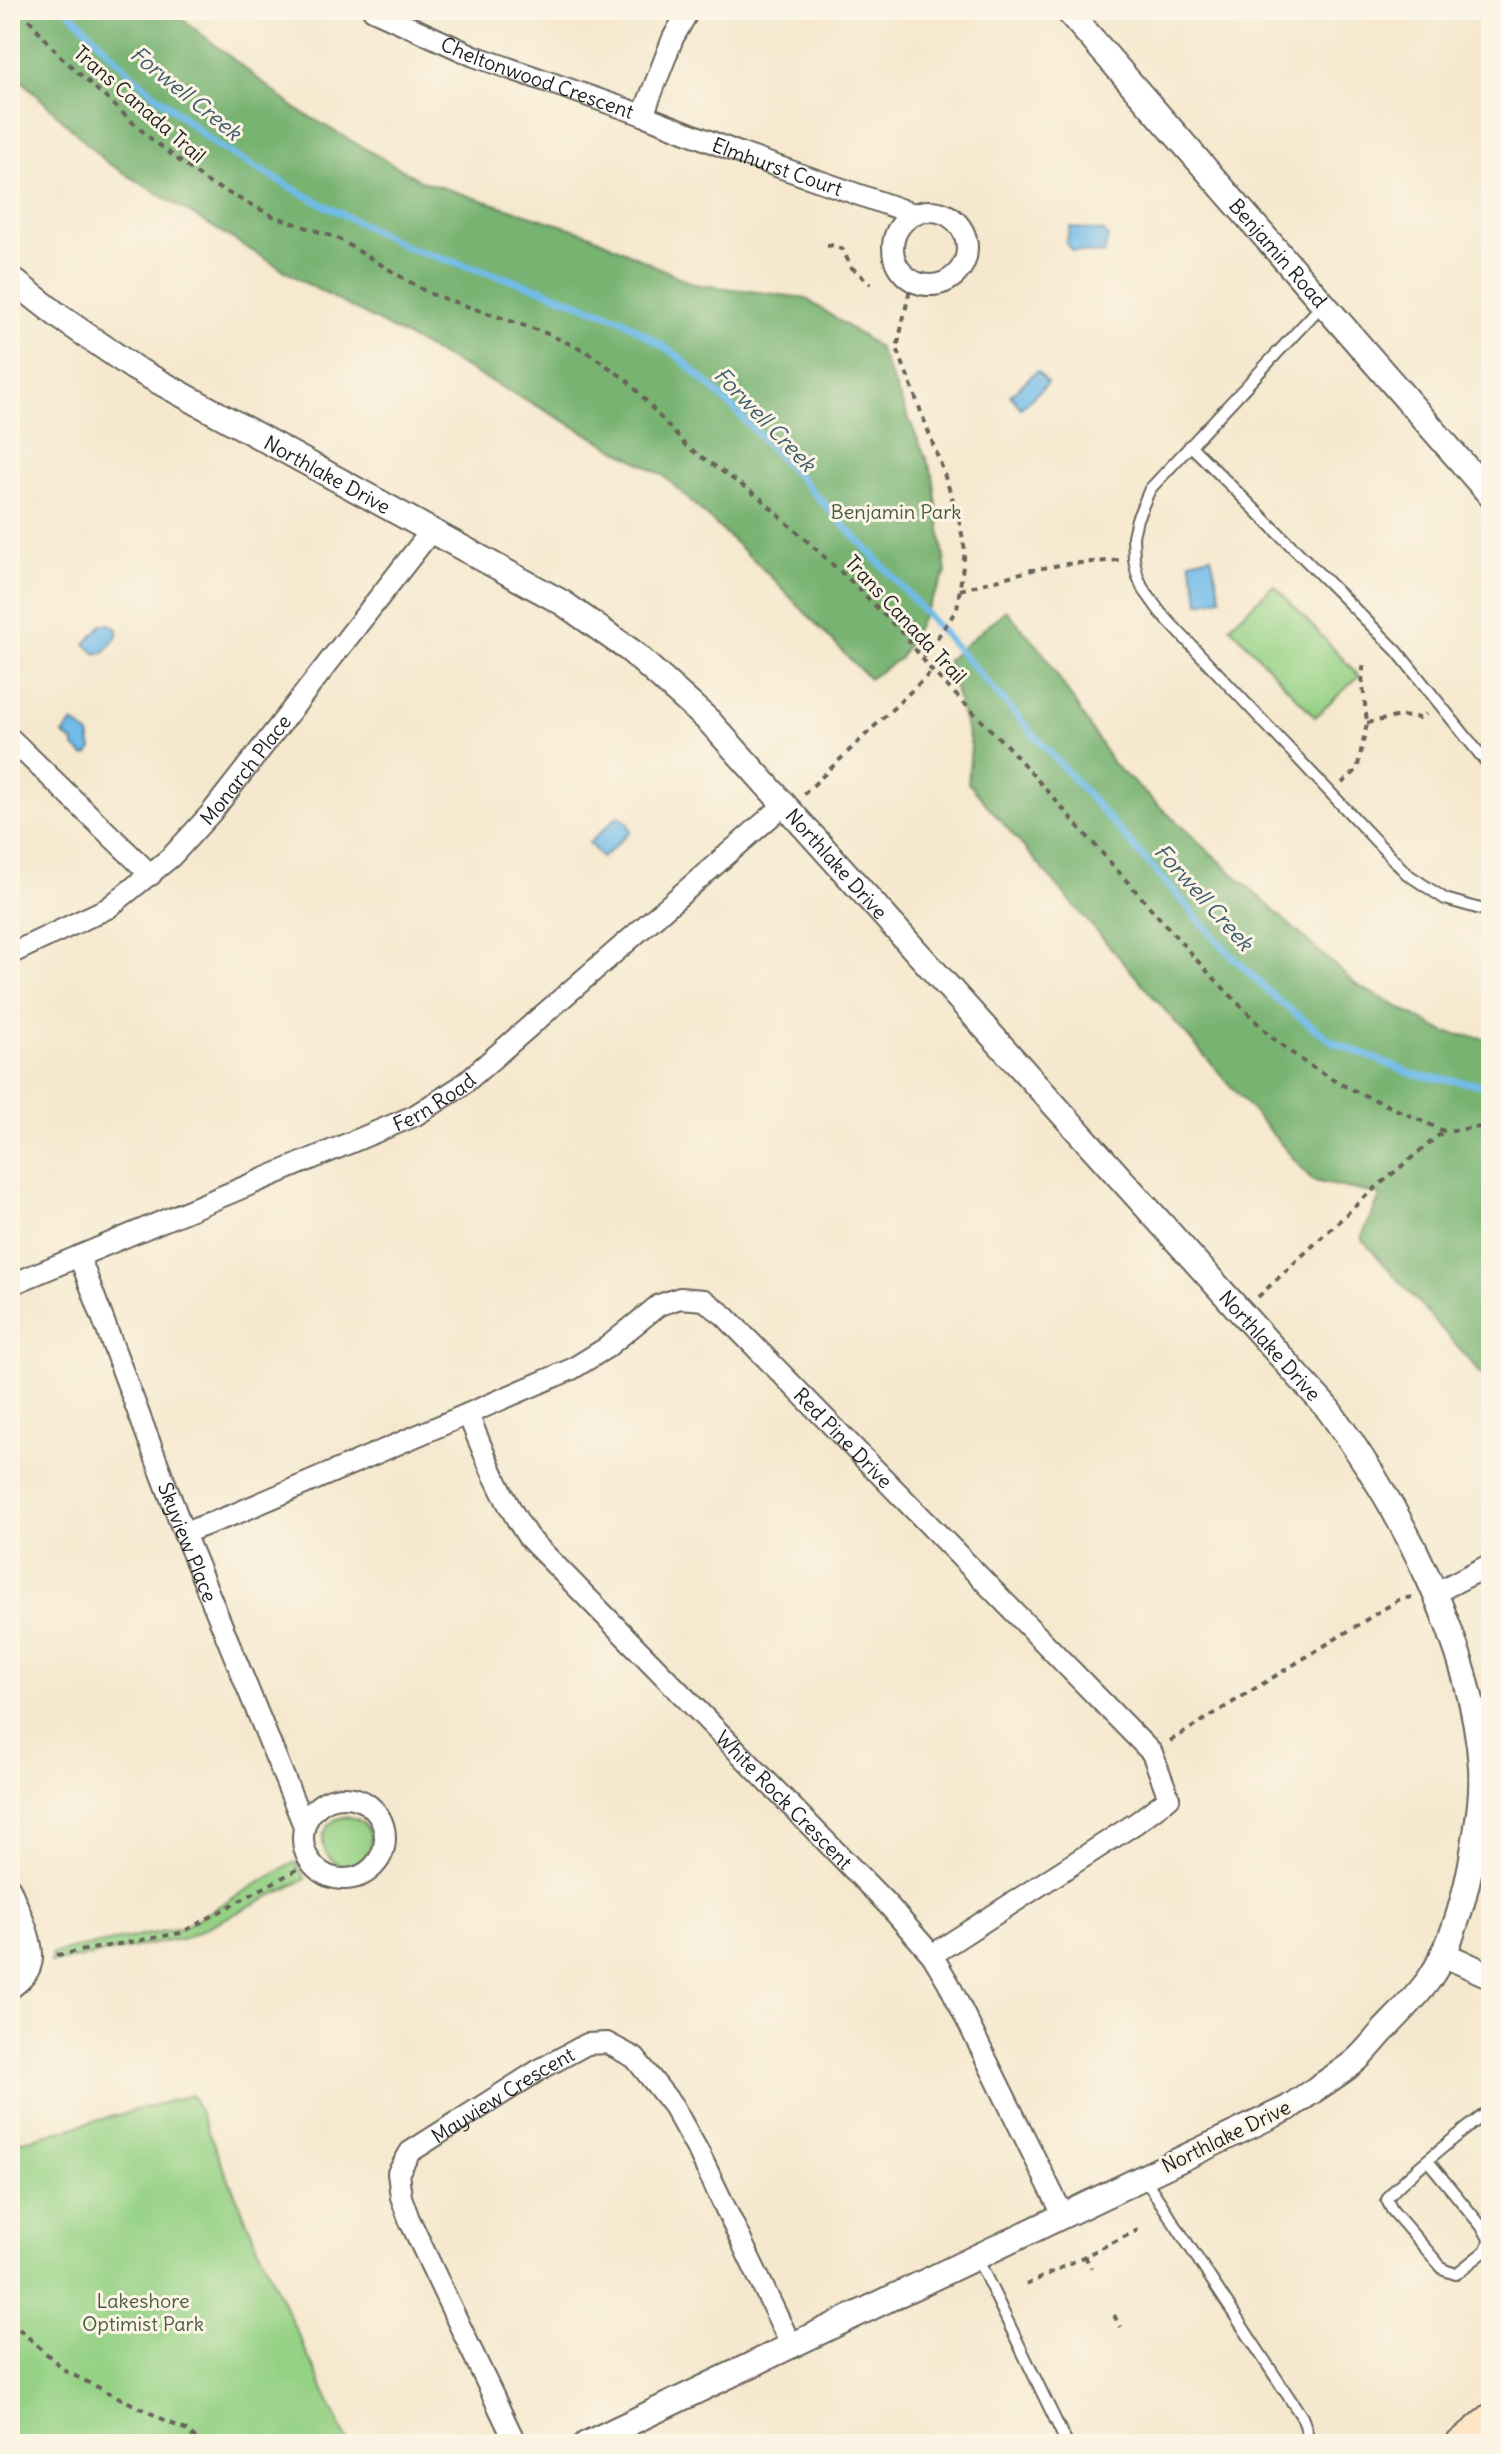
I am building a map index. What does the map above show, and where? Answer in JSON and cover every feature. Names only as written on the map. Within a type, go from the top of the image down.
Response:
[{"type":"main road","points":[[1460,2444],[1490,2422]]},
{"type":"street","name":"Cheltonwood Crescent","points":[[373,10],[474,56],[643,115],[673,38],[689,10]]},
{"type":"street","name":"Benjamin Road","points":[[1067,10],[1491,496]]},
{"type":"street","name":"Elmhurst Court","points":[[643,115],[742,154],[914,214],[927,210],[946,213],[957,220],[967,237],[967,256],[961,270],[947,282],[924,285],[912,280]]},
{"type":"street","points":[[912,280],[898,267],[893,254],[893,241],[904,221],[914,214]]},
{"type":"street","name":"Northlake Drive","points":[[10,278],[134,368],[563,603],[631,651],[709,721],[1328,1409],[1362,1454],[1435,1593],[1467,1683],[1477,1725],[1481,1768],[1479,1815],[1466,1889],[1443,1954],[1430,1978],[1355,2061],[1288,2108],[586,2444]]},
{"type":"street","name":"Monarch Place","points":[[10,954],[108,908],[177,851],[211,813],[431,531]]},
{"type":"street","points":[[10,738],[151,875]]},
{"type":"street","name":"Fern Road","points":[[10,1285],[414,1116],[460,1087],[786,807]]},
{"type":"street","name":"Skyview Place","points":[[79,1256],[184,1533],[304,1826],[303,1841],[311,1862]]},
{"type":"street","name":"Red Pine Drive","points":[[184,1533],[235,1514],[583,1362],[606,1348],[659,1305],[680,1298],[704,1300],[725,1316],[1152,1753],[1169,1798],[1136,1823],[932,1955]]},
{"type":"street","name":"White Rock Crescent","points":[[468,1414],[494,1480],[528,1537],[889,1906],[932,1955],[1063,2215]]},
{"type":"street","points":[[1435,1593],[1491,1564]]},
{"type":"street","points":[[304,1826],[322,1802],[351,1797],[373,1808],[381,1820],[385,1838],[383,1852],[376,1864],[361,1876],[335,1878],[311,1862]]},
{"type":"street","points":[[10,1888],[32,1948],[32,1963],[23,1978],[10,1989]]},
{"type":"street","points":[[1443,1954],[1491,1976]]},
{"type":"street","name":"Mayview Crescent","points":[[516,2444],[409,2219],[401,2197],[398,2173],[410,2152],[539,2070],[587,2044],[607,2043],[635,2058],[673,2106],[706,2166],[791,2345]]},
{"type":"lane","points":[[1323,304],[1150,489],[1142,504],[1133,536],[1137,574],[1142,587],[1160,612],[1397,865],[1445,899],[1491,912]]},
{"type":"lane","points":[[1190,445],[1397,651],[1491,768]]},
{"type":"lane","points":[[1428,2161],[1483,2228],[1490,2241],[1485,2251],[1456,2274],[1444,2270],[1392,2210],[1387,2200],[1393,2191],[1428,2161],[1491,2109]]},
{"type":"lane","points":[[1143,2176],[1302,2417],[1307,2429],[1305,2444]]},
{"type":"lane","points":[[976,2256],[1067,2444]]},
{"type":"path","name":"Trans Canada Trail","points":[[21,10],[59,55],[150,138],[207,182],[273,216],[337,238],[428,293],[543,332],[586,351],[628,381],[686,446],[760,498],[855,585],[924,657],[932,671],[1010,749],[1202,966],[1271,1037],[1338,1083],[1444,1131]]},
{"type":"path","points":[[827,246],[833,245],[843,250],[851,267],[871,284]]},
{"type":"path","points":[[912,280],[897,348],[959,518],[965,551],[957,609],[924,657]]},
{"type":"path","points":[[959,591],[1055,566],[1134,559]]},
{"type":"path","points":[[1331,792],[1357,770],[1367,723],[1362,676],[1364,662]]},
{"type":"path","points":[[786,807],[932,671]]},
{"type":"path","points":[[1367,723],[1400,716],[1421,718],[1439,704]]},
{"type":"path","points":[[1242,1312],[1367,1195],[1444,1131],[1491,1126]]},
{"type":"path","points":[[1152,1753],[1400,1599],[1435,1593]]},
{"type":"path","points":[[57,1955],[181,1933],[311,1862]]},
{"type":"path","points":[[1026,2285],[1138,2230]]},
{"type":"path","points":[[1085,2256],[1091,2268]]},
{"type":"path","points":[[1114,2315],[1120,2327]]},
{"type":"path","points":[[10,2321],[67,2372],[187,2431],[201,2444]]},
{"type":"green space","name":"Benjamin Park","points":[[10,10],[171,10],[296,109],[422,181],[589,234],[693,284],[805,298],[878,347],[933,475],[946,573],[900,658],[869,679],[765,571],[664,476],[305,283],[106,162],[10,69]]},
{"type":"green space","points":[[1274,585],[1359,676],[1315,717],[1230,626]]},
{"type":"green space","points":[[1006,610],[1042,651],[1114,765],[1355,984],[1446,1033],[1491,1039],[1491,1381],[1483,1376],[1361,1238],[1381,1195],[1313,1181],[968,783],[971,746],[947,660]]},
{"type":"green space","points":[[347,1817],[364,1824],[371,1841],[364,1858],[347,1865],[330,1858],[323,1841],[330,1824]]},
{"type":"green space","points":[[295,1862],[306,1879],[185,1938],[51,1963],[52,1953],[181,1928]]},
{"type":"green space","name":"Lakeshore Optimist Park","points":[[192,2095],[273,2281],[349,2444],[10,2444],[10,2144]]},
{"type":"water","points":[[1070,227],[1104,232],[1108,237],[1104,254],[1073,251],[1066,243]]},
{"type":"water","points":[[1037,371],[1048,383],[1021,408],[1010,395]]},
{"type":"water","points":[[1211,556],[1221,598],[1200,603],[1190,561]]},
{"type":"water","points":[[110,624],[117,629],[117,636],[104,653],[96,654],[85,644],[102,625]]},
{"type":"water","points":[[73,722],[89,735],[92,749],[88,755],[84,756],[63,734]]},
{"type":"water","points":[[618,816],[627,822],[631,831],[602,858],[589,843]]},
{"type":"waterway","name":"Forwell Creek","points":[[68,10],[132,75],[216,145],[408,248],[541,289],[621,319],[678,356],[733,408],[885,568],[1227,951],[1276,999],[1333,1042],[1415,1075],[1491,1086]]}]
